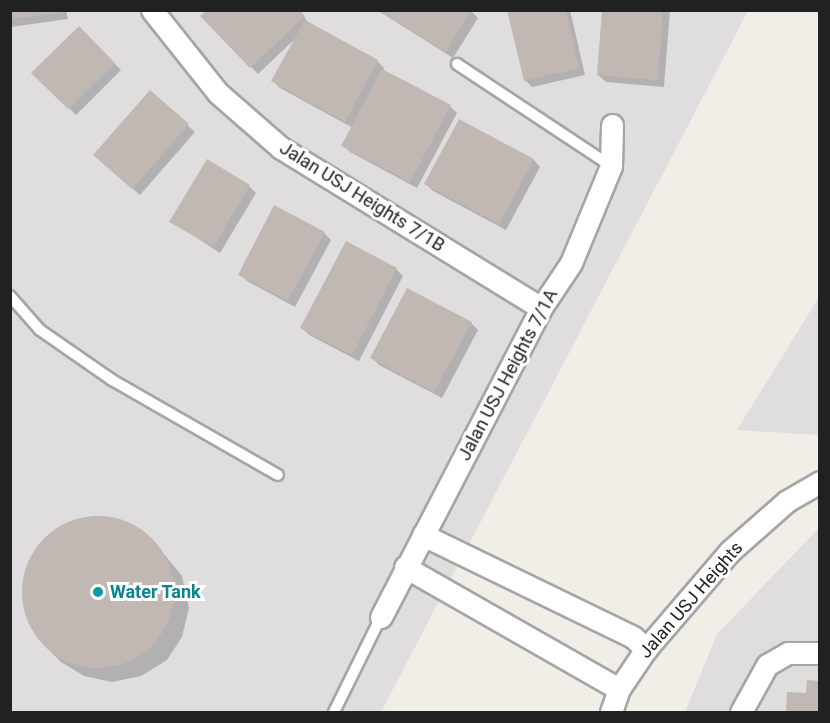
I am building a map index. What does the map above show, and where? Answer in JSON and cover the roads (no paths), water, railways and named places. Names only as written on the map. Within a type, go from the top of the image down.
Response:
[{"type":"street","name":"Jalan USJ Heights 7/1B","points":[[152,10],[218,93],[281,148],[541,308]]},
{"type":"street","name":"Jalan USJ Heights 7/1A","points":[[381,617],[541,308],[571,263],[610,166],[612,125]]},
{"type":"street","name":"Jalan USJ Heights","points":[[611,712],[619,689],[646,649],[729,552],[787,501],[819,482]]},
{"type":"street","points":[[423,535],[633,637],[646,649]]},
{"type":"street","points":[[405,567],[619,689]]},
{"type":"street","points":[[741,712],[767,665],[788,653],[819,653]]},
{"type":"lane","points":[[457,64],[610,166]]},
{"type":"lane","points":[[10,296],[40,330],[112,380],[278,476]]},
{"type":"lane","points":[[334,712],[381,617]]},
{"type":"place","name":"Water Tank","points":[[98,592]]}]
